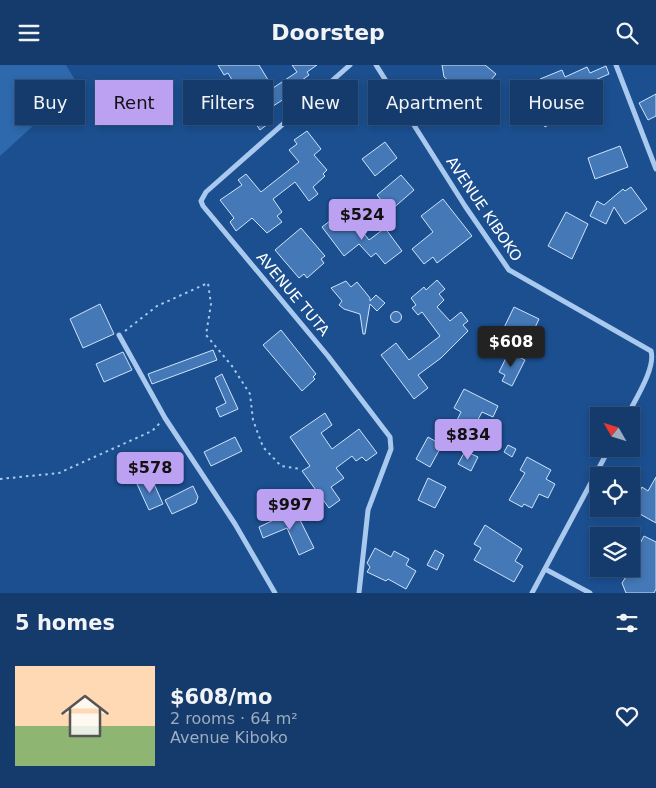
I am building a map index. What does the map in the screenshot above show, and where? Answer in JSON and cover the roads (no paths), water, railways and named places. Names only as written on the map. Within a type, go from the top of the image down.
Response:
[{"type":"street","name":"AVENUE TUTA","points":[[350,65],[206,192],[201,201],[203,206],[328,356],[390,437],[390,449],[368,510],[359,593]]},
{"type":"street","name":"AVENUE KIBOKO","points":[[376,65],[465,206],[509,270],[651,351],[653,357],[652,369],[632,407]]},
{"type":"street","points":[[616,65],[656,169]]},
{"type":"street","points":[[119,335],[164,418],[235,524],[275,593]]},
{"type":"street","points":[[532,593],[605,457]]},
{"type":"street","points":[[545,569],[590,593]]}]
